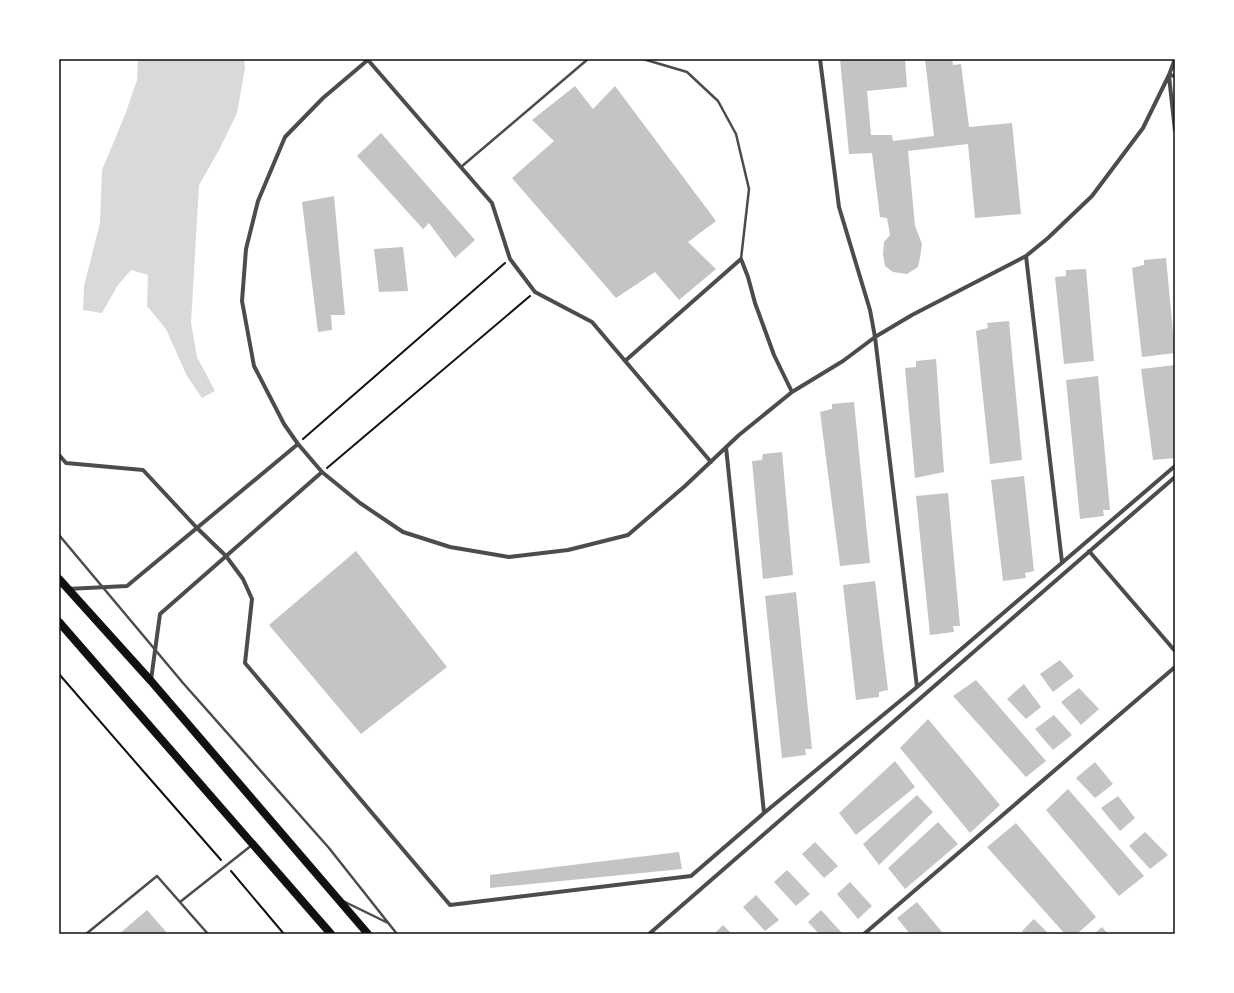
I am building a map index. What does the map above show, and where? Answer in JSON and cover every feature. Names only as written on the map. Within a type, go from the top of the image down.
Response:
[{"type":"main road","points":[[59,579],[151,681],[368,934]]},
{"type":"main road","points":[[59,622],[331,934]]},
{"type":"street","points":[[820,59],[839,207],[870,310],[875,338],[917,687]]},
{"type":"street","points":[[710,462],[592,322],[535,292],[510,259],[492,203],[368,60],[323,98],[286,137],[258,201],[246,249],[242,300],[254,366],[284,424],[298,444],[322,472],[360,503],[403,532],[450,547],[509,557],[568,550],[628,535],[710,462],[726,447],[792,392],[912,315],[1026,256],[1048,238],[1092,196],[1143,128],[1169,75],[1175,59]]},
{"type":"street","points":[[1169,75],[1175,76]]},
{"type":"street","points":[[1169,75],[1175,131]]},
{"type":"street","points":[[1026,256],[1062,562]]},
{"type":"street","points":[[625,361],[741,258],[748,276],[755,303],[774,355],[792,392]]},
{"type":"street","points":[[67,589],[127,586],[298,444]]},
{"type":"street","points":[[726,447],[764,813]]},
{"type":"street","points":[[59,455],[66,463],[143,470],[197,528],[226,556],[243,579],[252,599],[245,663],[450,905],[691,876],[764,813],[917,687],[1175,466]]},
{"type":"street","points":[[151,681],[160,614],[322,472]]},
{"type":"street","points":[[649,934],[1175,477]]},
{"type":"street","points":[[1089,552],[1175,651]]},
{"type":"street","points":[[864,934],[1175,667]]},
{"type":"lane","points":[[461,167],[588,59]]},
{"type":"lane","points":[[643,59],[687,72],[718,101],[736,134],[749,189],[741,258]]},
{"type":"lane","points":[[59,535],[183,683],[329,848],[397,934]]},
{"type":"lane","points":[[180,902],[253,844]]},
{"type":"lane","points":[[86,934],[157,876],[208,934]]},
{"type":"lane","points":[[338,898],[388,923]]},
{"type":"path","points":[[298,444],[510,259]]},
{"type":"path","points":[[322,472],[535,292]]},
{"type":"path","points":[[59,674],[226,865],[284,934]]},
{"type":"shaded area","points":[[138,59],[244,59],[245,68],[237,113],[219,150],[199,185],[191,323],[197,357],[215,391],[202,398],[187,376],[166,329],[147,306],[148,275],[131,270],[118,285],[102,313],[83,310],[84,286],[100,223],[102,170],[125,115],[137,80]]},
{"type":"building","points":[[840,59],[905,59],[907,87],[867,91],[871,135],[892,135],[893,141],[934,136],[925,59],[952,59],[953,65],[961,64],[969,127],[1012,123],[1021,214],[975,218],[968,144],[908,151],[915,226],[922,244],[920,258],[918,267],[907,274],[893,272],[885,266],[883,254],[884,242],[890,235],[887,218],[880,217],[872,153],[849,154]]},
{"type":"building","points":[[575,86],[593,109],[615,86],[716,221],[688,242],[716,269],[679,300],[655,272],[616,298],[512,178],[554,141],[532,120]]},
{"type":"building","points":[[381,133],[475,240],[455,258],[429,223],[423,229],[357,156]]},
{"type":"building","points":[[334,196],[345,315],[331,315],[332,330],[318,332],[302,202]]},
{"type":"building","points":[[403,247],[408,291],[379,292],[374,249]]},
{"type":"building","points":[[1166,258],[1175,353],[1142,357],[1132,268],[1144,265],[1144,260]]},
{"type":"building","points":[[1086,269],[1094,361],[1064,364],[1055,277],[1066,276],[1066,270]]},
{"type":"building","points":[[1009,321],[1022,460],[990,464],[976,331],[988,328],[987,323]]},
{"type":"building","points":[[936,359],[944,472],[915,478],[905,368],[916,367],[916,361]]},
{"type":"building","points":[[1175,365],[1175,458],[1153,460],[1141,369]]},
{"type":"building","points":[[1098,376],[1110,510],[1103,510],[1104,516],[1080,519],[1066,380]]},
{"type":"building","points":[[854,402],[870,563],[840,566],[820,412],[832,409],[832,404]]},
{"type":"building","points":[[782,452],[793,575],[763,579],[752,461],[762,460],[763,454]]},
{"type":"building","points":[[1024,476],[1034,571],[1025,573],[1026,578],[1003,581],[991,480]]},
{"type":"building","points":[[948,493],[960,626],[953,626],[954,632],[930,635],[916,496]]},
{"type":"building","points":[[356,551],[447,667],[361,734],[269,625]]},
{"type":"building","points":[[875,581],[888,690],[879,692],[879,697],[856,700],[843,585]]},
{"type":"building","points":[[796,592],[812,749],[805,749],[806,755],[782,758],[765,596]]},
{"type":"building","points":[[1060,660],[1074,676],[1053,692],[1040,674]]},
{"type":"building","points":[[976,680],[1046,761],[1026,777],[953,696]]},
{"type":"building","points":[[1024,684],[1041,707],[1026,719],[1007,699]]},
{"type":"building","points":[[1079,688],[1099,709],[1081,725],[1061,702]]},
{"type":"building","points":[[1054,715],[1072,735],[1053,750],[1035,729]]},
{"type":"building","points":[[928,719],[1000,805],[970,833],[900,748]]},
{"type":"building","points":[[895,761],[915,787],[856,835],[839,813]]},
{"type":"building","points":[[1095,762],[1113,784],[1095,798],[1076,778]]},
{"type":"building","points":[[1068,789],[1144,876],[1119,896],[1046,810]]},
{"type":"building","points":[[917,795],[933,812],[879,865],[863,844]]},
{"type":"building","points":[[1118,796],[1135,818],[1120,831],[1101,808]]},
{"type":"building","points":[[938,822],[958,844],[905,889],[888,868]]},
{"type":"building","points":[[1016,823],[1096,917],[1077,934],[1065,934],[987,847]]},
{"type":"building","points":[[1145,832],[1168,855],[1150,869],[1129,846]]},
{"type":"building","points":[[815,842],[838,866],[824,878],[802,854]]},
{"type":"building","points":[[679,852],[682,869],[490,888],[490,875]]},
{"type":"building","points":[[787,870],[810,894],[796,906],[774,882]]},
{"type":"building","points":[[850,882],[872,906],[858,919],[837,894]]},
{"type":"building","points":[[756,895],[779,920],[765,931],[743,907]]},
{"type":"building","points":[[917,902],[942,932],[940,934],[910,934],[897,918]]},
{"type":"building","points":[[147,910],[168,934],[119,934]]},
{"type":"building","points":[[821,910],[843,934],[819,934],[808,922]]},
{"type":"building","points":[[1034,919],[1049,934],[1024,934],[1022,931]]},
{"type":"building","points":[[723,925],[732,934],[714,934]]},
{"type":"building","points":[[1102,927],[1108,934],[1094,934]]}]
